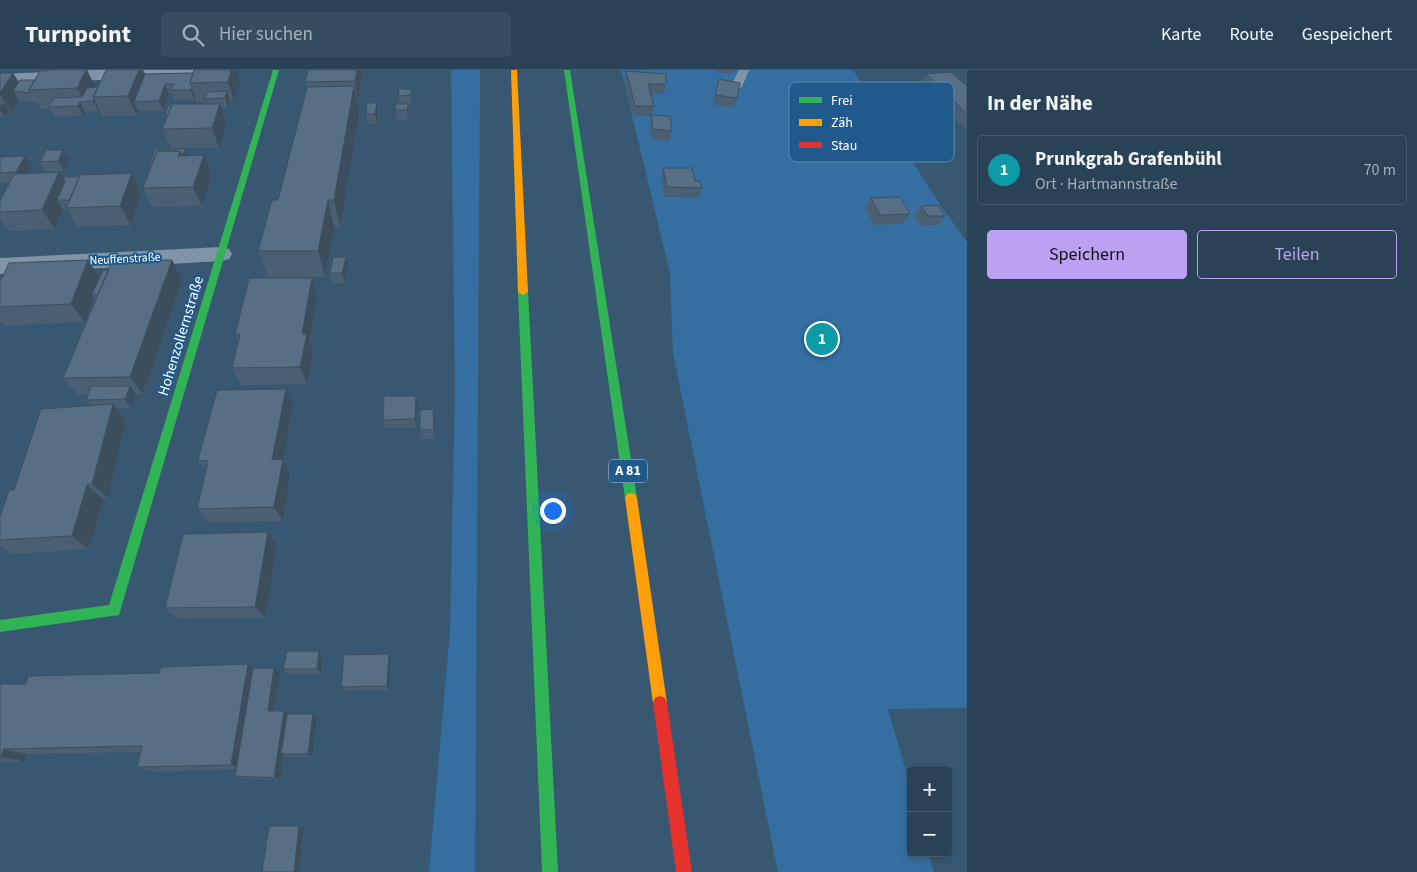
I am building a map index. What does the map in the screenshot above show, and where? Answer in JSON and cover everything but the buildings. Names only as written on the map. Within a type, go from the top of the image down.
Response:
[{"type":"main road","name":"Hohenzollernstraße","points":[[0,626],[114,610],[276,70]]},
{"type":"main road","points":[[514,70],[550,872]]},
{"type":"main road","name":"A 81","points":[[567,70],[630,483],[684,872]]},
{"type":"street","points":[[0,79],[225,70]]},
{"type":"street","name":"Neuffenstraße","points":[[0,266],[221,254]]},
{"type":"lane","points":[[736,88],[744,70]]},
{"type":"shaded area","points":[[451,70],[480,70],[475,872],[429,872],[450,631],[455,392]]},
{"type":"shaded area","points":[[621,70],[853,70],[861,82],[789,82],[789,162],[913,162],[967,242],[967,708],[888,709],[907,775],[907,857],[929,857],[934,872],[778,872],[673,353],[670,273]]},
{"type":"traffic: fast","points":[[0,626],[114,611],[276,70]]},
{"type":"traffic: fast","points":[[567,70],[631,498]]},
{"type":"traffic: fast","points":[[523,292],[550,872]]},
{"type":"traffic: slow","points":[[514,70],[523,292]]},
{"type":"traffic: slow","points":[[631,498],[660,703]]},
{"type":"traffic: jam","points":[[660,703],[684,872]]},
{"type":"place","name":"Prunkgrab Grafenbühl","points":[[822,339]]}]
